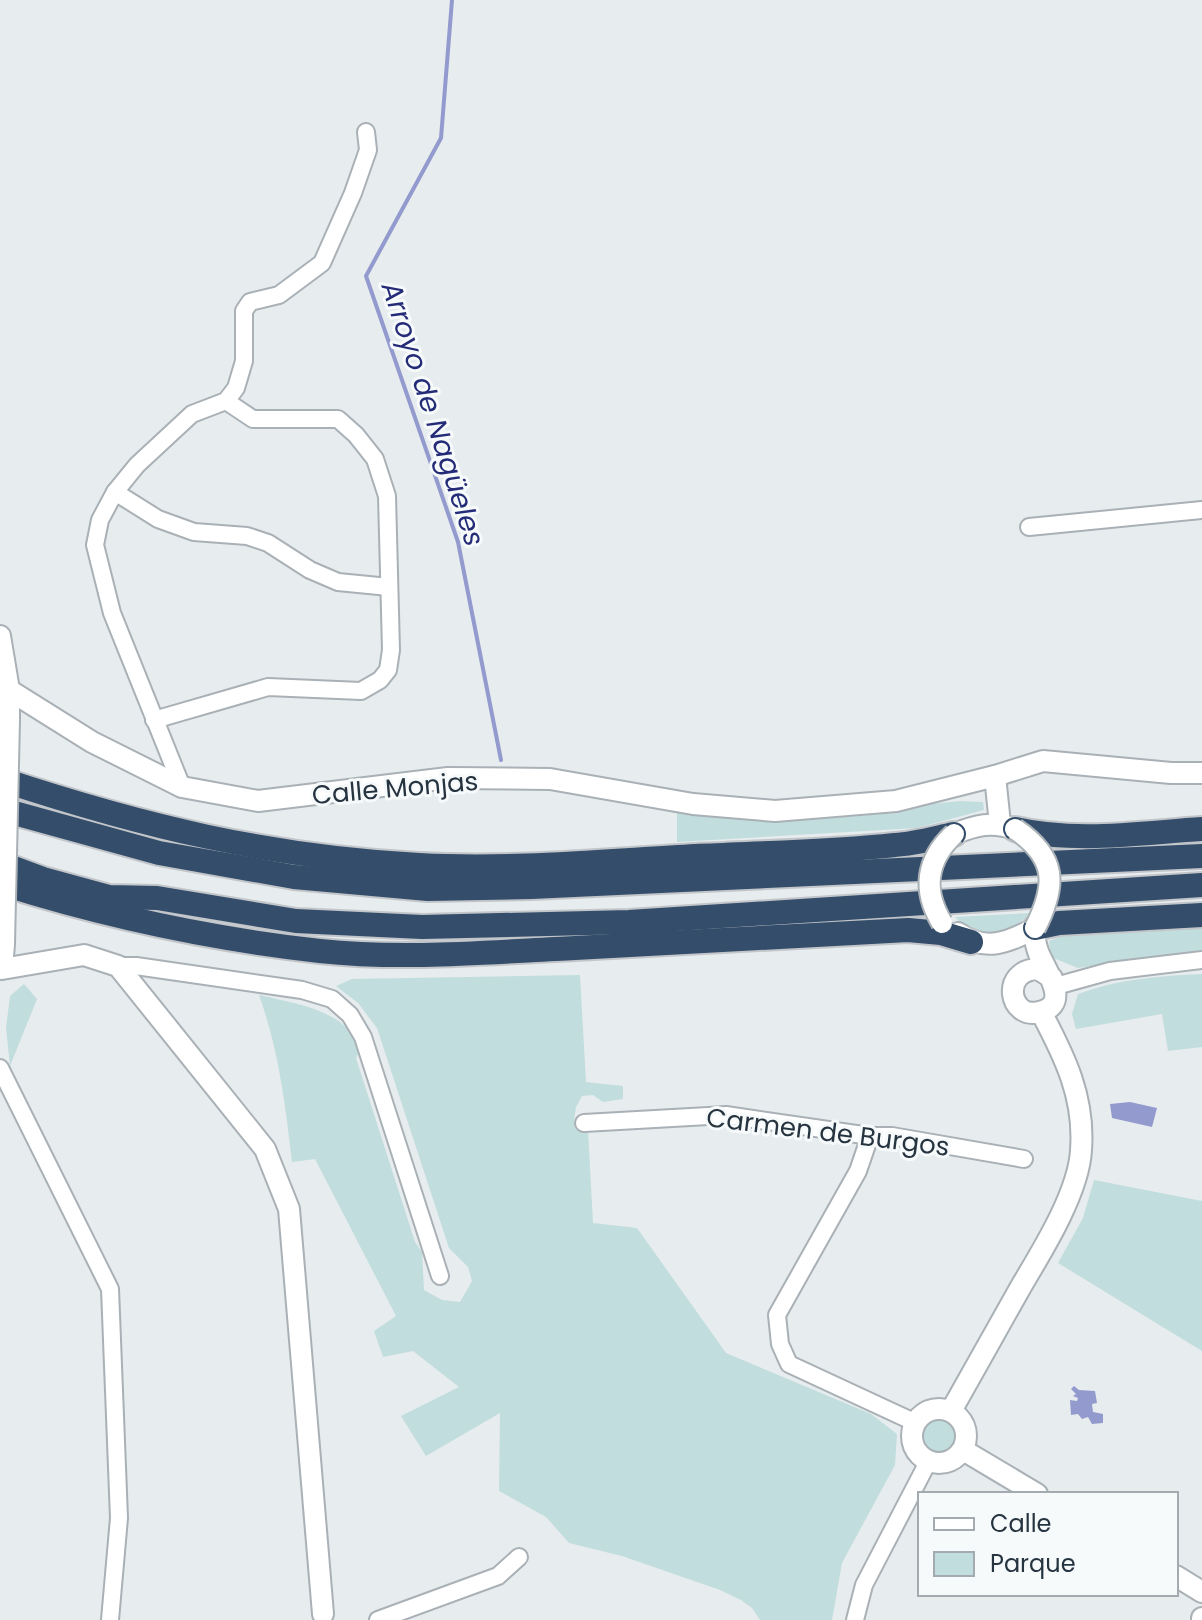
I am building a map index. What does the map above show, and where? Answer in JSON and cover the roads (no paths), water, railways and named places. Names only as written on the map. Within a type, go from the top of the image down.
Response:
[{"type":"highway","points":[[0,763],[149,817],[182,833]]},
{"type":"highway","points":[[0,779],[69,802],[182,833],[266,850],[422,865],[490,866],[897,845],[954,834]]},
{"type":"highway","points":[[0,795],[44,820]]},
{"type":"highway","points":[[0,809],[159,853],[294,877],[428,889],[1202,856]]},
{"type":"highway","points":[[1008,826],[1047,836],[1077,837],[1202,829]]},
{"type":"highway","points":[[0,846],[157,898]]},
{"type":"highway","points":[[0,863],[43,879],[109,897],[157,898],[296,921],[438,927],[644,921],[1202,885]]},
{"type":"highway","points":[[0,883],[110,914],[214,936],[321,951],[381,954],[488,952],[908,930],[941,933],[971,942]]},
{"type":"highway","points":[[1034,929],[1059,923],[1202,915]]},
{"type":"street","points":[[182,787],[112,613],[95,545],[100,520],[115,492],[137,465],[192,414],[226,401],[236,388],[244,361],[244,311],[250,302],[279,295],[322,263],[368,150],[366,132]]},
{"type":"street","points":[[154,720],[268,687],[346,692],[369,688],[388,670],[391,650],[387,496],[375,459],[338,419],[253,419],[226,401]]},
{"type":"street","points":[[115,492],[158,519],[194,532],[247,536],[268,543],[310,570],[338,582],[364,587],[389,587]]},
{"type":"street","points":[[1029,527],[1202,510]]},
{"type":"street","points":[[0,636],[9,720],[1,977],[84,955],[118,966],[302,990],[332,999],[350,1015],[363,1037],[440,1276]]},
{"type":"street","name":"Calle Monjas","points":[[4,688],[92,742],[182,787],[258,801],[448,778],[550,779],[693,804],[775,811],[896,801],[1043,761],[1202,773]]},
{"type":"street","points":[[995,776],[1008,826]]},
{"type":"street","points":[[976,824],[1008,826],[1033,841],[1046,859],[1051,881],[1048,902],[1034,929],[1004,944],[971,942],[942,923],[931,901],[929,876],[933,860],[954,834],[976,824]]},
{"type":"street","points":[[1034,929],[1038,953],[1054,982],[1056,997],[1051,1006],[1031,1013],[1021,1009],[1014,1001],[1012,991],[1021,973],[1038,969],[1054,982]]},
{"type":"street","points":[[1004,944],[1021,973]]},
{"type":"street","points":[[1054,982],[1110,971],[1202,960]]},
{"type":"street","points":[[118,966],[265,1149],[289,1209],[326,1618]]},
{"type":"street","points":[[951,1411],[1051,1235],[1079,1171],[1082,1150],[1080,1112],[1067,1060],[1041,1012]]},
{"type":"street","points":[[0,1068],[110,1289],[119,1518],[110,1620]]},
{"type":"street","name":"Carmen de Burgos","points":[[584,1123],[726,1115],[870,1136],[892,1136],[1024,1159]]},
{"type":"street","points":[[870,1136],[858,1171],[777,1315],[780,1344],[789,1364],[914,1422]]},
{"type":"street","points":[[938,1408],[951,1411],[963,1421],[967,1436],[963,1450],[954,1460],[941,1464],[928,1462],[916,1452],[911,1438],[914,1422],[924,1412],[938,1408]]},
{"type":"street","points":[[963,1450],[1034,1492]]},
{"type":"street","points":[[855,1620],[864,1585],[928,1462]]},
{"type":"street","points":[[378,1620],[498,1576],[519,1557]]},
{"type":"street","points":[[1178,1577],[1202,1592]]},
{"type":"water","points":[[1130,1102],[1157,1108],[1152,1127],[1112,1118],[1110,1104]]},
{"type":"water","points":[[1074,1386],[1079,1390],[1095,1391],[1097,1403],[1092,1404],[1093,1412],[1103,1414],[1103,1423],[1092,1424],[1088,1417],[1082,1419],[1078,1414],[1071,1415],[1070,1400],[1077,1401],[1078,1398],[1073,1396],[1076,1394],[1071,1389]]},
{"type":"waterway","name":"Arroyo de Nagüeles","points":[[452,0],[441,138],[366,276],[458,542],[501,760]]}]
